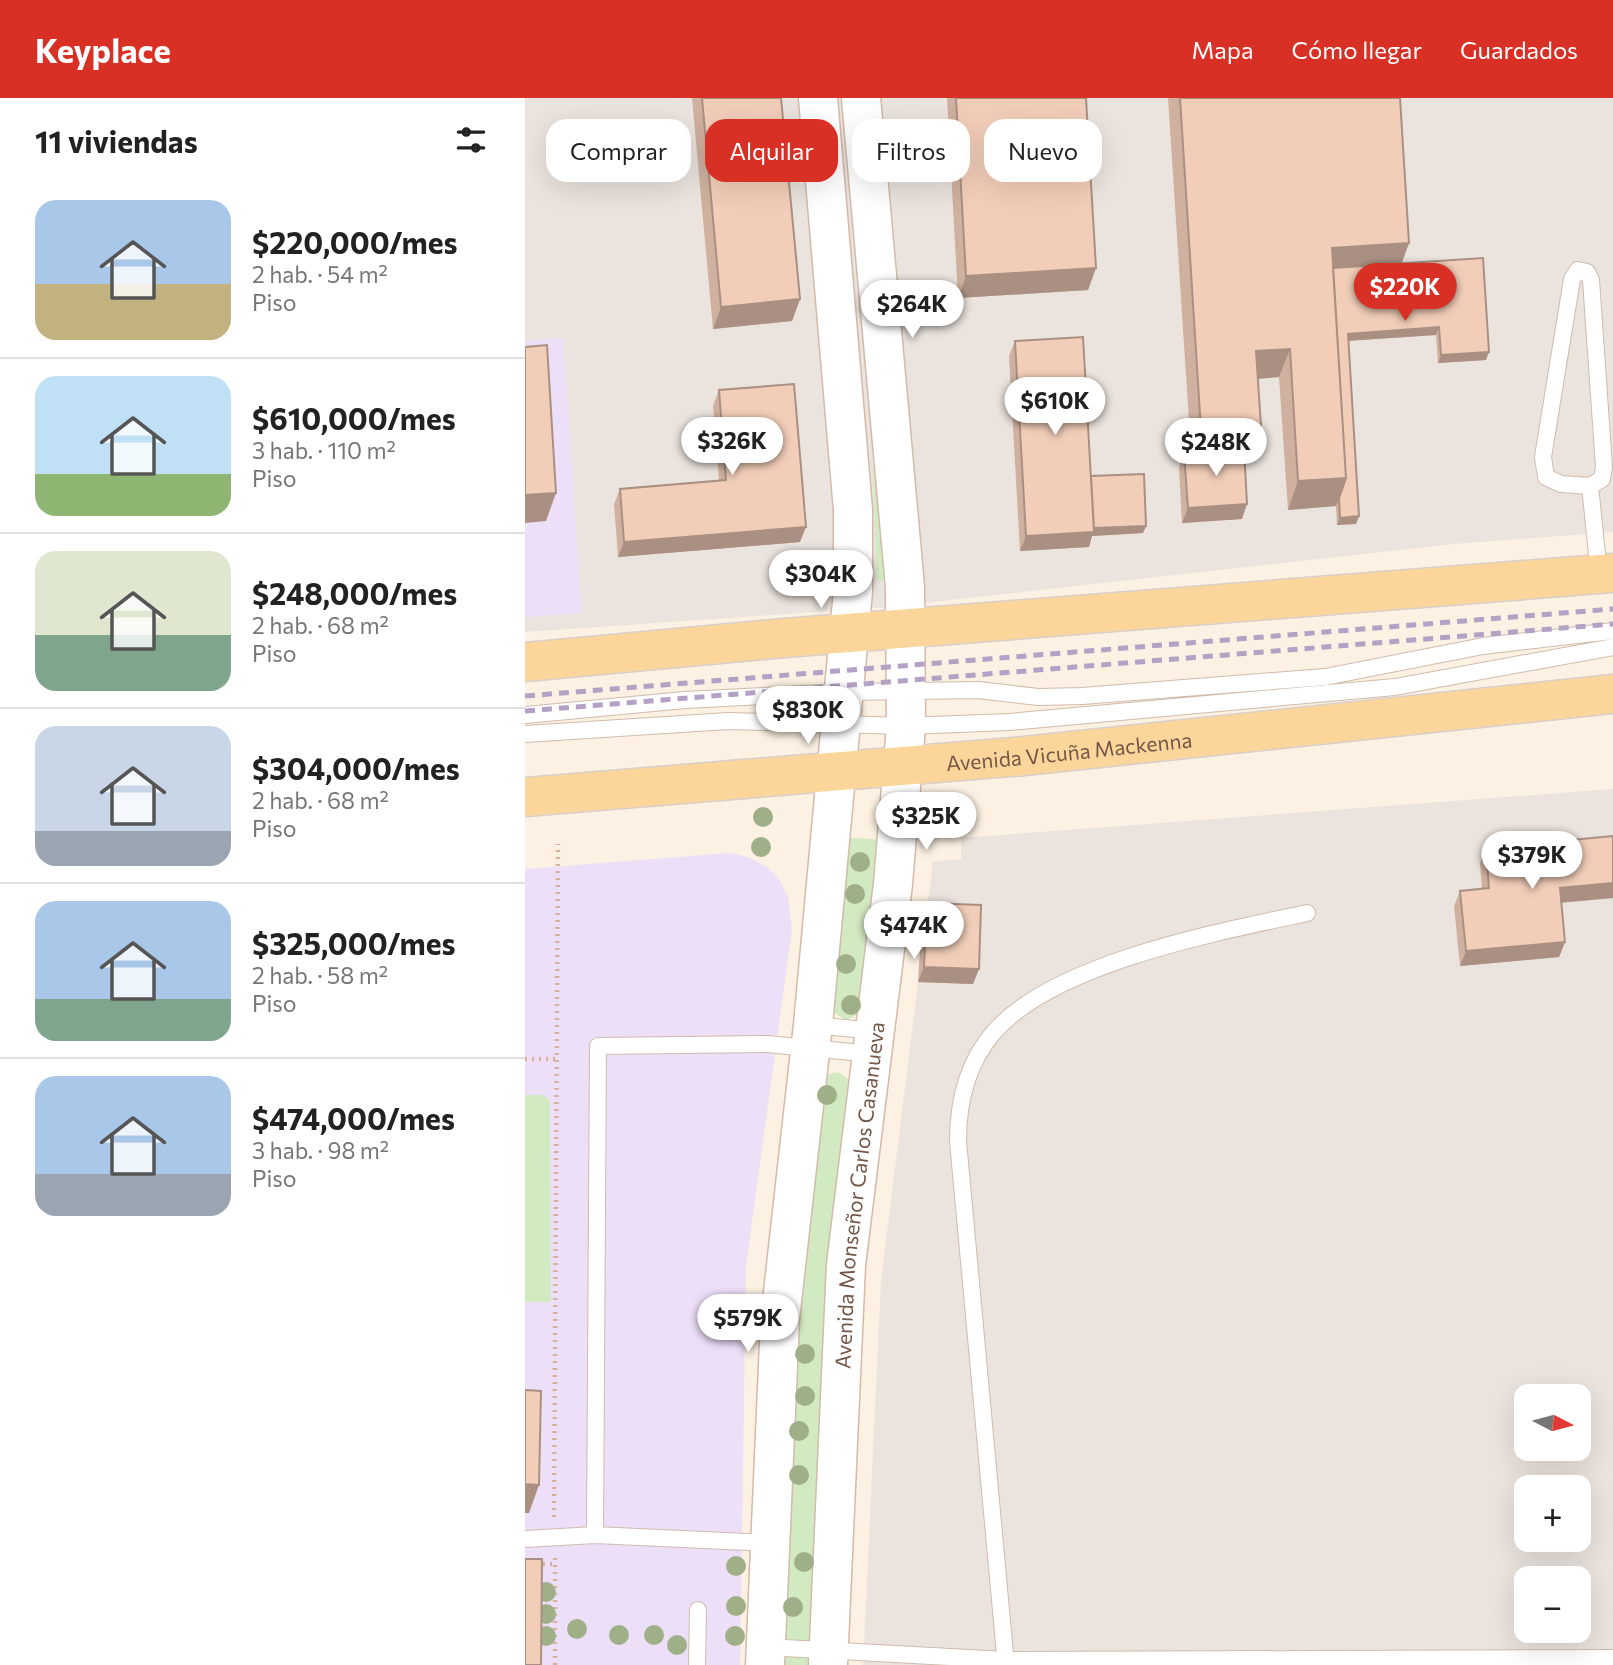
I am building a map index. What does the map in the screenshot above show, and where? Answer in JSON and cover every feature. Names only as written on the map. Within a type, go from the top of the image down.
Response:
[{"type":"main road","points":[[765,1656],[782,1291],[812,1037],[849,633],[853,510],[818,98]]},
{"type":"main road","name":"Avenida Monseñor Carlos Casanueva","points":[[828,1659],[846,1265],[875,1043],[904,767],[906,708],[905,587],[860,98]]},
{"type":"main road","points":[[525,662],[849,633],[1606,574]]},
{"type":"main road","name":"Avenida Vicuña Mackenna","points":[[525,797],[904,767],[1613,694]]},
{"type":"lane","points":[[1578,270],[1587,272],[1591,280],[1604,467],[1602,479],[1590,486],[1561,485],[1546,477],[1543,457],[1572,279],[1578,270]]},
{"type":"lane","points":[[1590,486],[1606,574]]},
{"type":"lane","points":[[525,715],[685,700],[841,709],[906,708],[1082,696],[1325,677],[1482,646],[1613,631]]},
{"type":"lane","points":[[525,734],[728,721],[841,709],[906,708],[1009,722],[1347,692],[1445,679],[1613,647]]},
{"type":"lane","points":[[1006,1663],[958,1141],[958,1118],[969,1073],[992,1034],[1008,1017],[1042,993],[1118,962],[1202,935],[1307,913]]},
{"type":"lane","points":[[595,1535],[598,1046],[767,1044],[812,1037],[875,1043]]},
{"type":"lane","points":[[812,1037],[875,1043]]},
{"type":"lane","points":[[525,1539],[555,1531],[769,1543]]},
{"type":"lane","points":[[697,1665],[698,1610]]},
{"type":"lane","points":[[765,1656],[1006,1663],[1613,1658]]},
{"type":"path","points":[[555,1665],[555,1059],[558,844]]},
{"type":"path","points":[[525,1059],[555,1059]]},
{"type":"path","points":[[525,1564],[555,1564]]},
{"type":"shaded area","points":[[525,98],[1613,98],[1613,532],[1454,544],[888,607],[525,632]]},
{"type":"shaded area","points":[[563,338],[582,613],[525,617],[525,341]]},
{"type":"shaded area","points":[[1613,789],[1613,1665],[863,1665],[881,1281],[933,862],[961,859],[961,838]]},
{"type":"shaded area","points":[[729,853],[748,857],[766,866],[779,879],[788,897],[792,929],[746,1266],[740,1665],[525,1665],[525,869]]},
{"type":"green space","points":[[876,466],[890,580],[877,581],[873,470]]},
{"type":"green space","points":[[843,837],[884,840],[860,1014],[845,1020],[832,1011]]},
{"type":"green space","points":[[838,1072],[849,1080],[808,1665],[779,1665],[794,1341],[825,1075]]},
{"type":"green space","points":[[525,1095],[543,1095],[550,1100],[551,1302],[525,1302]]},
{"type":"building","points":[[702,98],[781,98],[783,119],[705,119],[705,131]]},
{"type":"building","points":[[956,98],[1086,98],[1087,119],[984,119],[984,182],[1091,182],[1096,268],[966,276],[961,182],[970,182],[970,119],[957,119]]},
{"type":"building","points":[[1180,98],[1400,98],[1409,243],[1332,248],[1346,478],[1298,481],[1290,349],[1256,351],[1261,426],[1201,430]]},
{"type":"building","points":[[710,182],[789,182],[800,299],[721,307]]},
{"type":"building","points":[[1483,258],[1489,352],[1441,355],[1439,327],[1348,334],[1359,516],[1340,518],[1339,498],[1346,478],[1333,268]]},
{"type":"building","points":[[1083,337],[1094,532],[1026,536],[1015,341]]},
{"type":"building","points":[[547,345],[556,493],[525,495],[525,347]]},
{"type":"building","points":[[794,384],[806,527],[624,542],[620,489],[726,480],[719,390]]},
{"type":"building","points":[[1244,449],[1247,504],[1188,508],[1184,453]]},
{"type":"building","points":[[1144,474],[1146,526],[1094,528],[1091,476]]},
{"type":"building","points":[[1613,836],[1613,883],[1560,888],[1565,942],[1466,951],[1460,891],[1489,888],[1486,848]]},
{"type":"building","points":[[927,903],[981,905],[979,969],[924,967]]},
{"type":"building","points":[[525,1390],[541,1391],[539,1485],[525,1484]]},
{"type":"building","points":[[525,1559],[542,1559],[541,1665],[525,1665]]},
{"type":"railway","points":[[525,696],[1613,609]]},
{"type":"railway","points":[[525,711],[1613,624]]}]
